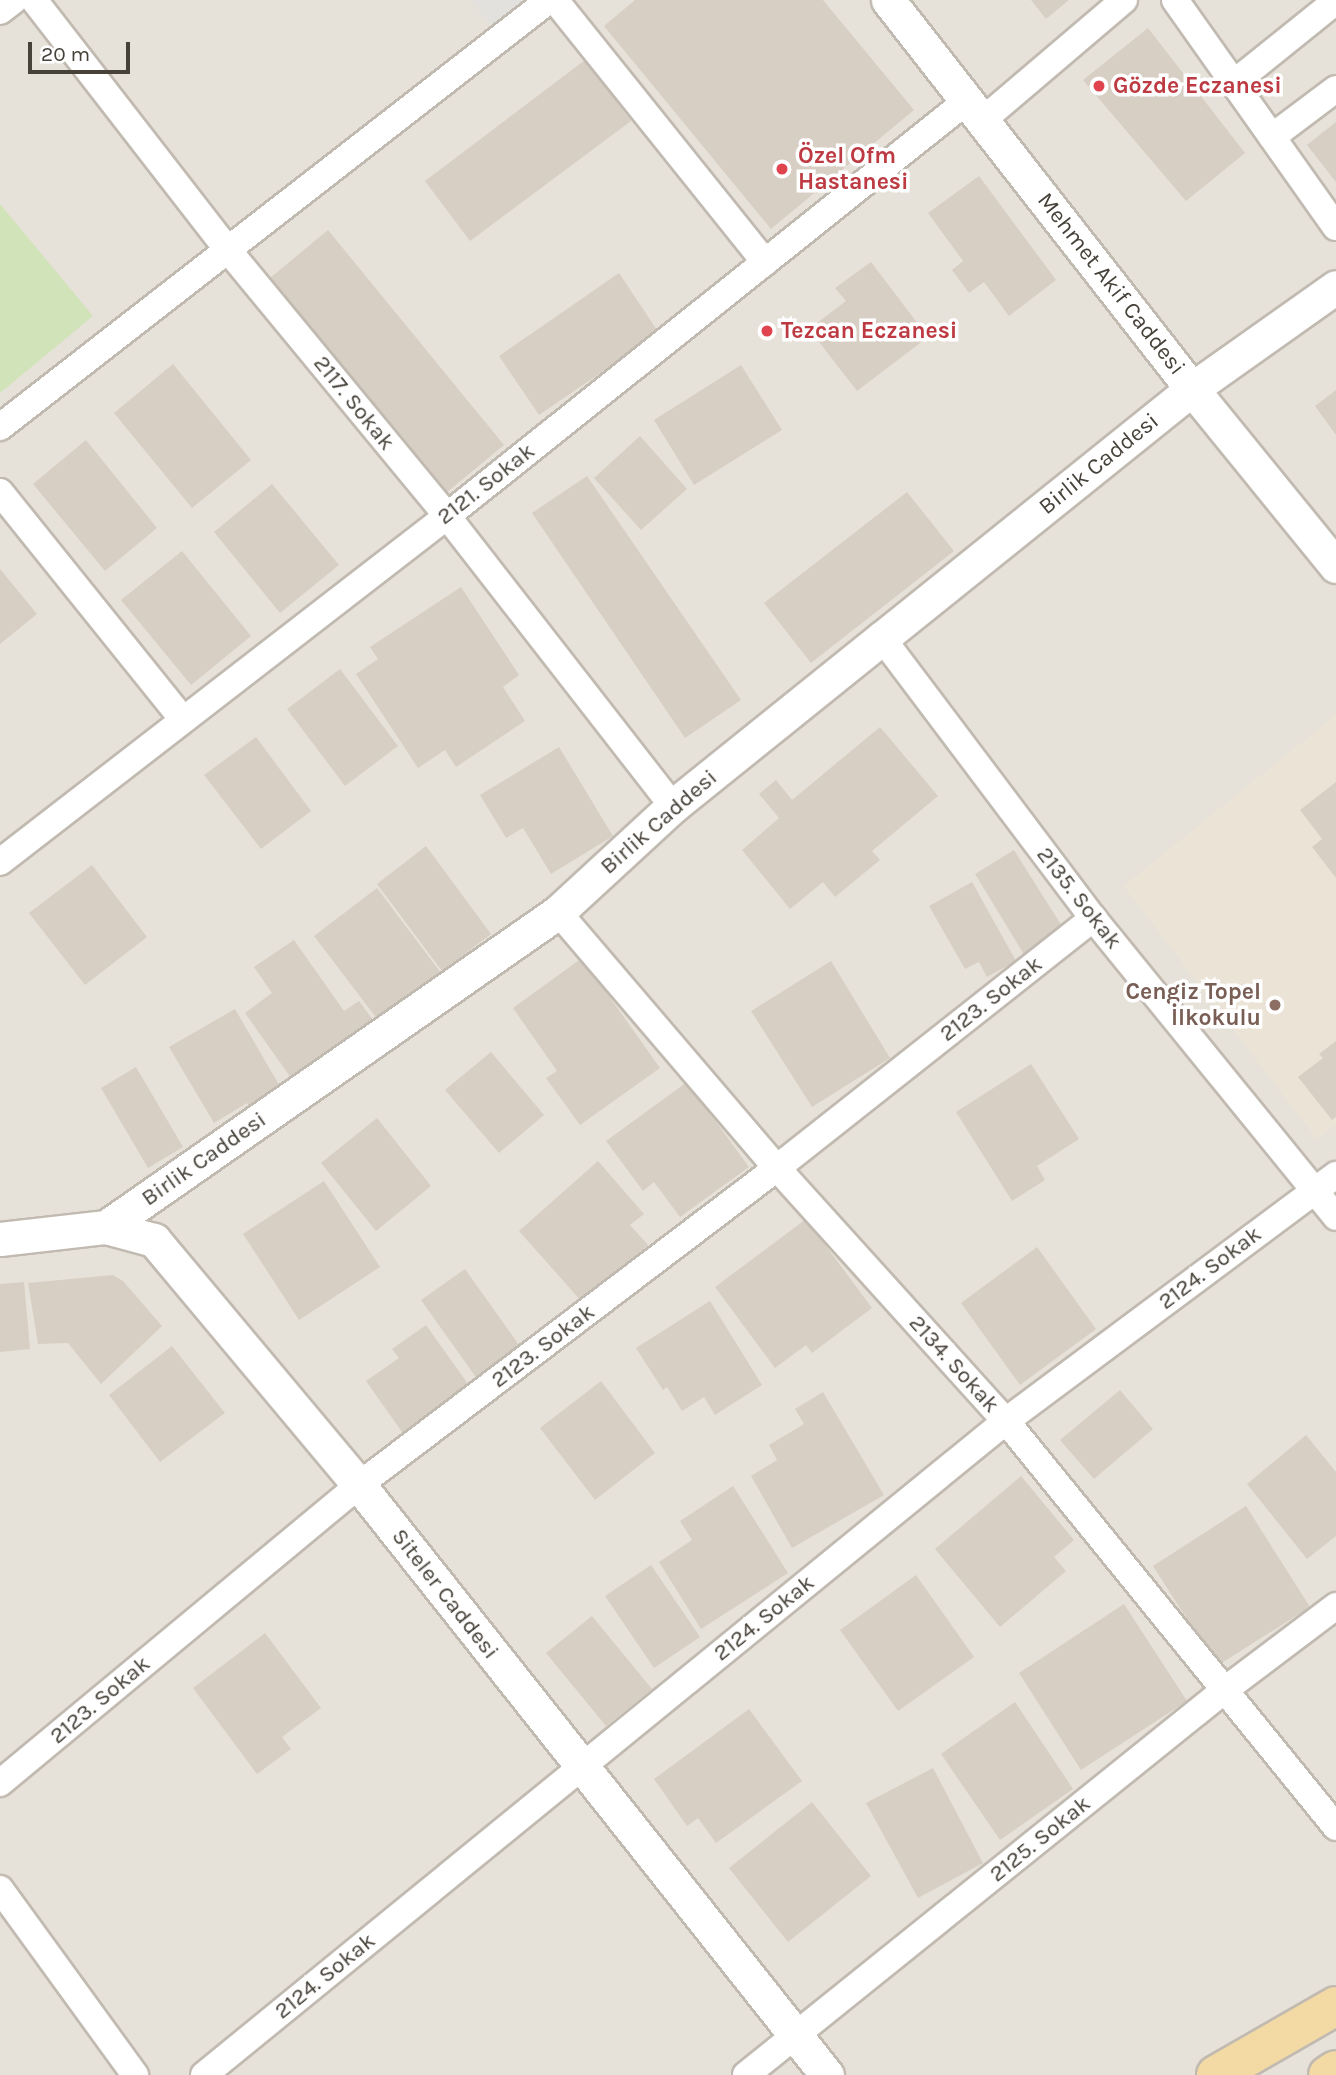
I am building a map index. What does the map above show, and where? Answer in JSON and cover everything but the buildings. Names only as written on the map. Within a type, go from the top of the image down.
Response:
[{"type":"main road","points":[[1216,2075],[1336,2006]]},
{"type":"main road","points":[[1328,2075],[1336,2070]]},
{"type":"street","points":[[0,10],[14,0]]},
{"type":"street","name":"2117. Sokak","points":[[34,0],[228,250],[447,516],[673,806]]},
{"type":"street","points":[[0,427],[549,0]]},
{"type":"street","points":[[555,0],[765,262]]},
{"type":"street","name":"Mehmet Akif Caddesi","points":[[888,0],[1192,389],[1336,566]]},
{"type":"street","name":"2121. Sokak","points":[[0,862],[447,516],[765,262],[1124,0]]},
{"type":"street","points":[[1175,0],[1336,227]]},
{"type":"street","points":[[1234,83],[1336,1]]},
{"type":"street","points":[[1272,137],[1336,89]]},
{"type":"street","name":"Birlik Caddesi","points":[[106,1227],[558,912],[673,806],[882,638],[1192,389],[1336,287]]},
{"type":"street","points":[[0,492],[183,720]]},
{"type":"street","name":"2135. Sokak","points":[[882,638],[1093,918],[1336,1217]]},
{"type":"street","name":"2134. Sokak","points":[[558,912],[777,1168],[1006,1421],[1336,1827]]},
{"type":"street","name":"2123. Sokak","points":[[0,1783],[359,1485],[777,1168],[1093,918]]},
{"type":"street","name":"2124. Sokak","points":[[204,2075],[1006,1421],[1336,1175]]},
{"type":"street","name":"Siteler Caddesi","points":[[0,1239],[106,1227],[153,1240],[359,1485],[827,2075]]},
{"type":"street","name":"2125. Sokak","points":[[746,2075],[1226,1689],[1336,1606]]},
{"type":"street","points":[[0,1889],[135,2075]]},
{"type":"shaded area","points":[[0,0],[1336,0],[1336,2075],[0,2075]]},
{"type":"shaded area","points":[[470,0],[526,0],[493,28]]},
{"type":"shaded area","name":"Cengiz Topel İlkokulu","points":[[1336,715],[1336,1124],[1317,1139],[1124,886]]},
{"type":"green space","points":[[0,204],[93,316],[0,393]]},
{"type":"place","name":"Gözde Eczanesi","points":[[1099,86]]},
{"type":"place","name":"Özel Ofm Hastanesi","points":[[782,169]]},
{"type":"place","name":"Tezcan Eczanesi","points":[[767,331]]},
{"type":"place","name":"Cengiz Topel İlkokulu","points":[[1275,1005]]}]
